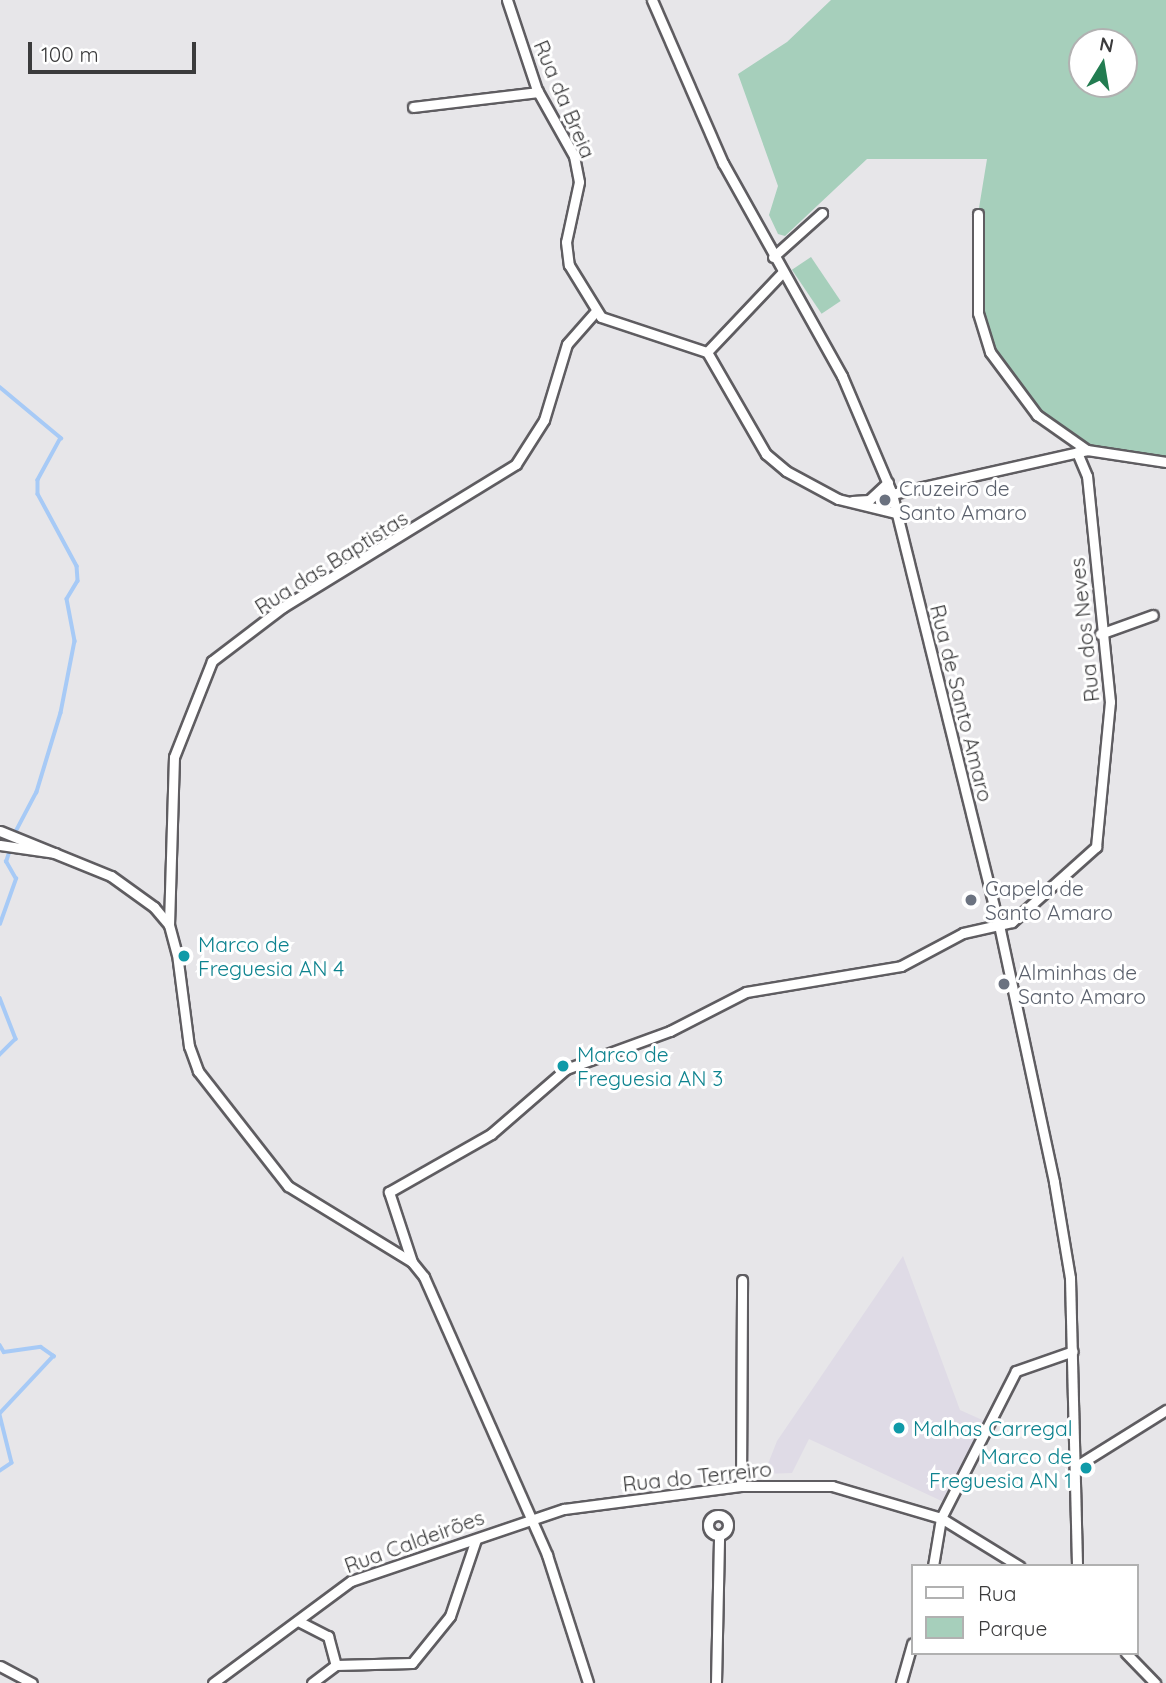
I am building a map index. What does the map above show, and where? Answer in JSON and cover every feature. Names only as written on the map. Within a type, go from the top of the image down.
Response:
[{"type":"street","name":"Rua da Breia","points":[[507,0],[538,92],[574,156],[579,182],[566,242],[569,265],[596,311],[619,327],[707,352]]},
{"type":"street","name":"Rua de Santo Amaro","points":[[652,0],[723,163],[847,387],[892,494],[999,925],[1054,1182],[1070,1278],[1077,1465],[1077,1564]]},
{"type":"street","points":[[413,107],[538,92]]},
{"type":"street","points":[[773,257],[822,213]]},
{"type":"street","points":[[978,214],[978,313],[990,352],[1037,415],[1082,451]]},
{"type":"street","points":[[782,273],[707,352],[766,454],[808,487],[843,500],[896,513]]},
{"type":"street","name":"Rua das Baptistas","points":[[169,925],[174,757],[212,661],[283,607],[516,464],[544,420],[567,344],[596,311]]},
{"type":"street","points":[[892,494],[1082,451],[1166,462]]},
{"type":"street","name":"Rua dos Neves","points":[[412,1262],[389,1192],[491,1135],[566,1069],[670,1031],[746,992],[901,966],[963,933],[999,925],[1023,916],[1096,847],[1110,702],[1100,634],[1087,476],[1082,451]]},
{"type":"street","points":[[843,500],[869,500],[888,482]]},
{"type":"street","points":[[1100,634],[1153,615]]},
{"type":"street","points":[[0,831],[57,853],[137,890],[169,925],[177,954],[188,1046],[214,1091],[288,1186],[412,1262],[444,1315],[531,1516],[588,1683]]},
{"type":"street","points":[[0,845],[39,855],[57,853]]},
{"type":"street","points":[[741,1486],[742,1280]]},
{"type":"street","points":[[933,1564],[941,1518],[1021,1367],[1073,1351]]},
{"type":"street","points":[[1077,1465],[1166,1410]]},
{"type":"street","name":"Rua do Terreiro","points":[[531,1516],[741,1486],[832,1486],[941,1518],[1016,1564]]},
{"type":"street","name":"Rua Caldeirões","points":[[213,1683],[351,1581],[475,1539],[531,1516]]},
{"type":"street","points":[[716,1683],[719,1535]]},
{"type":"street","points":[[312,1683],[336,1665],[420,1658],[450,1616],[475,1539]]},
{"type":"street","points":[[298,1621],[328,1636],[336,1665]]},
{"type":"street","points":[[901,1683],[911,1648]]},
{"type":"street","points":[[1128,1655],[1155,1683]]},
{"type":"street","points":[[0,1666],[32,1683]]},
{"type":"shaded area","points":[[903,1256],[960,1410],[989,1423],[948,1504],[809,1439],[792,1473],[764,1474],[777,1441]]},
{"type":"green space","points":[[831,0],[1166,0],[1166,462],[1087,450],[1037,415],[990,352],[978,313],[978,214],[987,159],[867,159],[785,236],[778,234],[769,215],[778,186],[738,74],[787,42]]},
{"type":"green space","points":[[811,257],[841,301],[822,314],[792,270]]},
{"type":"waterway","points":[[0,387],[61,438],[38,480],[38,494],[77,566],[78,581],[67,599],[75,641],[61,713],[37,792],[16,832]]},
{"type":"waterway","points":[[0,924],[16,879],[6,862],[9,853]]},
{"type":"waterway","points":[[0,998],[16,1039],[0,1055]]},
{"type":"waterway","points":[[0,1345],[4,1352],[41,1347],[54,1356],[0,1414]]},
{"type":"waterway","points":[[0,1415],[12,1463],[0,1471]]},
{"type":"place","name":"Cruzeiro de Santo Amaro","points":[[885,500]]},
{"type":"place","name":"Capela de Santo Amaro","points":[[971,900]]},
{"type":"place","name":"Marco de Freguesia AN 4","points":[[184,956]]},
{"type":"place","name":"Alminhas de Santo Amaro","points":[[1004,984]]},
{"type":"place","name":"Marco de Freguesia AN 3","points":[[563,1066]]},
{"type":"place","name":"Malhas Carregal","points":[[899,1428]]},
{"type":"place","name":"Marco de Freguesia AN 1","points":[[1086,1468]]}]
